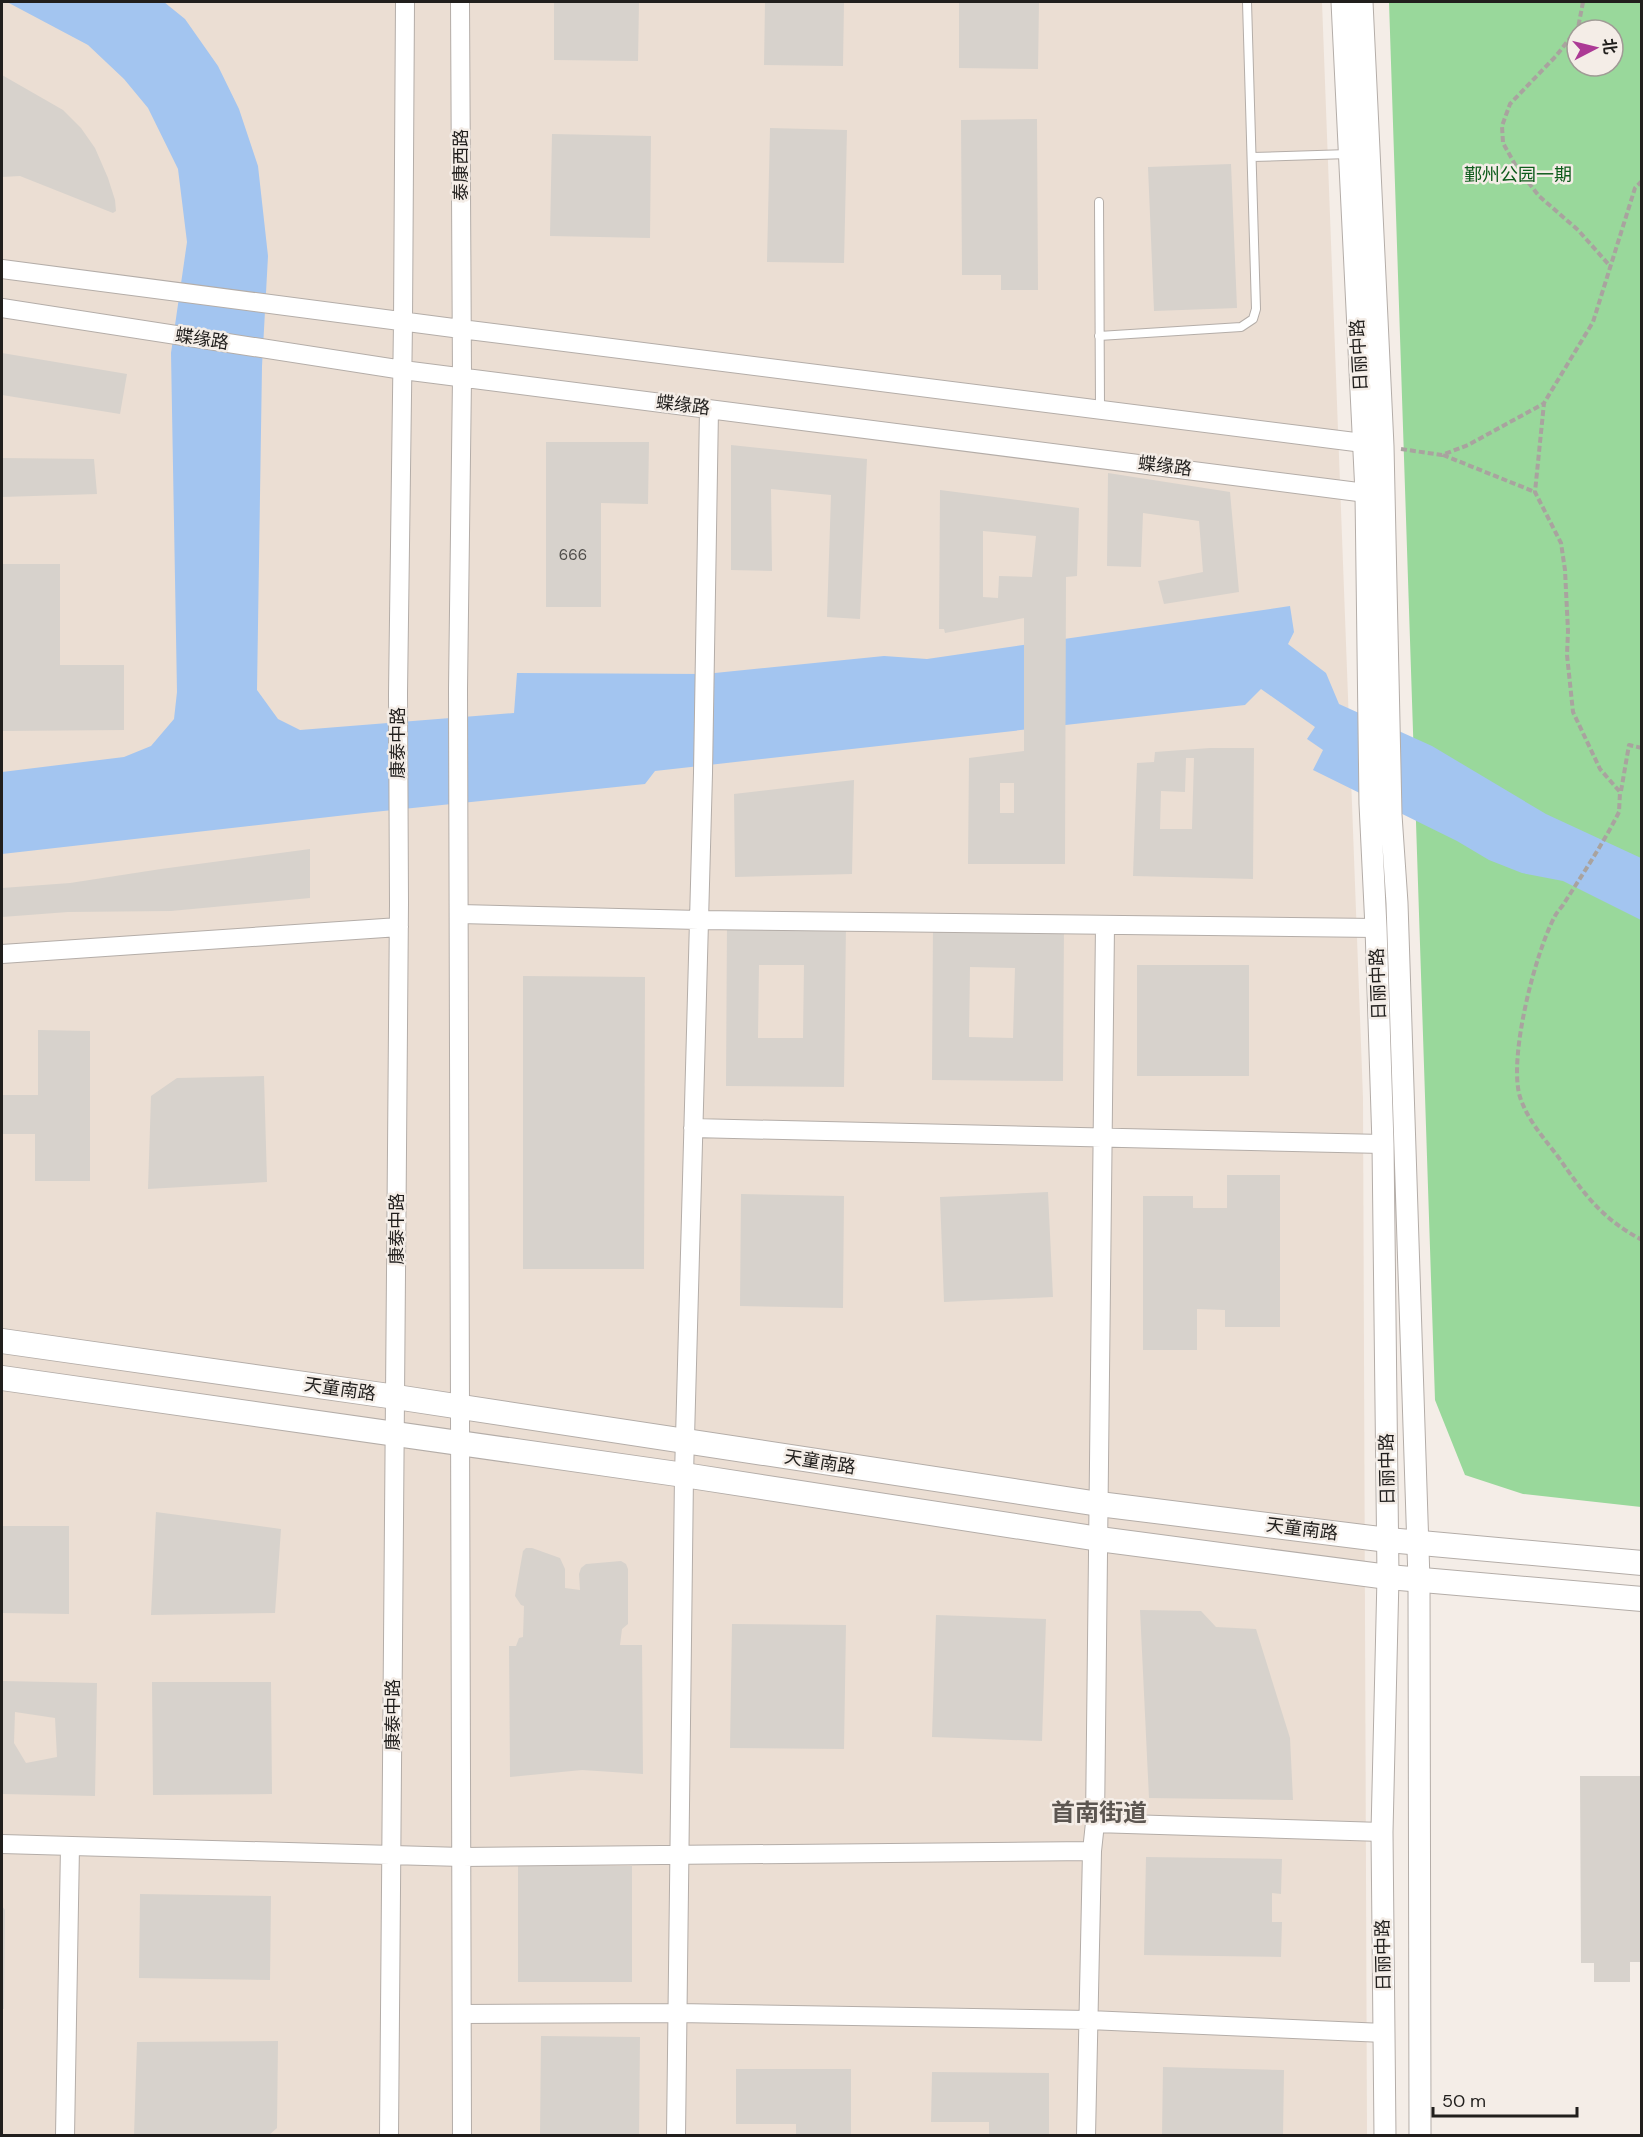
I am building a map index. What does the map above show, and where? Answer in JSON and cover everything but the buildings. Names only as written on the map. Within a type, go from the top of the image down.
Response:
[{"type":"main road","name":"日丽中路","points":[[1342,2],[1349,154],[1373,445],[1388,702],[1397,915],[1419,1580],[1420,2136]]},
{"type":"main road","name":"日丽中路","points":[[1362,2],[1373,445],[1366,493],[1367,708],[1383,1144],[1388,1540],[1382,1832],[1385,2136]]},
{"type":"main road","name":"天童南路","points":[[2,1341],[396,1397],[1099,1504],[1388,1540],[1641,1563]]},
{"type":"main road","name":"天童南路","points":[[2,1378],[684,1475],[1099,1539],[1388,1577],[1641,1599]]},
{"type":"street","points":[[404,322],[405,2]]},
{"type":"street","name":"泰康西路","points":[[460,2],[461,330]]},
{"type":"street","points":[[2,269],[461,330],[1373,445]]},
{"type":"street","name":"蝶缘路","points":[[2,308],[403,370],[1366,493]]},
{"type":"street","name":"康泰中路","points":[[389,2136],[399,927],[398,694],[404,322]]},
{"type":"street","points":[[461,330],[458,688],[462,2136]]},
{"type":"street","points":[[676,2136],[684,1475],[703,772],[710,409]]},
{"type":"street","points":[[460,914],[699,920],[1376,928]]},
{"type":"street","points":[[1086,2136],[1092,1851],[1095,1822],[1106,925]]},
{"type":"street","points":[[2,954],[399,927]]},
{"type":"street","points":[[693,1128],[1383,1144]]},
{"type":"street","points":[[1095,1822],[1382,1832]]},
{"type":"street","points":[[2,1844],[462,1857],[1092,1851]]},
{"type":"street","points":[[64,2136],[70,1846]]},
{"type":"street","points":[[462,2014],[678,2013],[1089,2020],[1384,2032]]},
{"type":"lane","points":[[1099,336],[1241,327],[1253,319],[1256,309],[1247,2]]},
{"type":"lane","points":[[1251,157],[1349,154]]},
{"type":"lane","points":[[1099,202],[1100,410]]},
{"type":"path","points":[[1583,2],[1578,28],[1556,56],[1510,104],[1502,126],[1503,143],[1517,168],[1539,196],[1578,230],[1610,267]]},
{"type":"path","points":[[1620,792],[1600,769],[1573,712],[1567,655],[1565,570],[1561,543],[1535,492],[1544,403],[1593,322],[1635,188],[1641,181]]},
{"type":"path","points":[[1442,455],[1468,445],[1544,403]]},
{"type":"path","points":[[1373,445],[1442,455],[1535,492]]},
{"type":"path","points":[[1641,748],[1629,746],[1620,792],[1619,812],[1555,916],[1528,996],[1517,1059],[1520,1096],[1534,1128],[1592,1203],[1609,1220],[1641,1240]]},
{"type":"shaded area","points":[[2,2],[1322,2],[1363,1098],[1367,2135],[2,2136]]},
{"type":"green space","name":"鄞州公园一期","points":[[1389,2],[1641,2],[1641,1507],[1523,1494],[1465,1475],[1435,1400]]},
{"type":"water","points":[[7,2],[164,2],[185,19],[218,66],[239,109],[258,166],[268,256],[262,366],[257,690],[278,719],[300,730],[514,713],[517,673],[705,674],[884,656],[927,659],[1290,606],[1294,632],[1288,644],[1326,673],[1339,704],[1432,746],[1546,814],[1641,858],[1641,920],[1563,881],[1522,873],[1489,860],[1457,841],[1313,770],[1323,750],[1307,739],[1315,727],[1261,689],[1245,705],[655,771],[645,784],[2,854],[2,772],[124,757],[151,746],[174,719],[177,692],[171,353],[187,242],[178,169],[148,108],[124,79],[88,45]]},
{"type":"district","name":"首南街道","points":[[1099,1812]]}]
